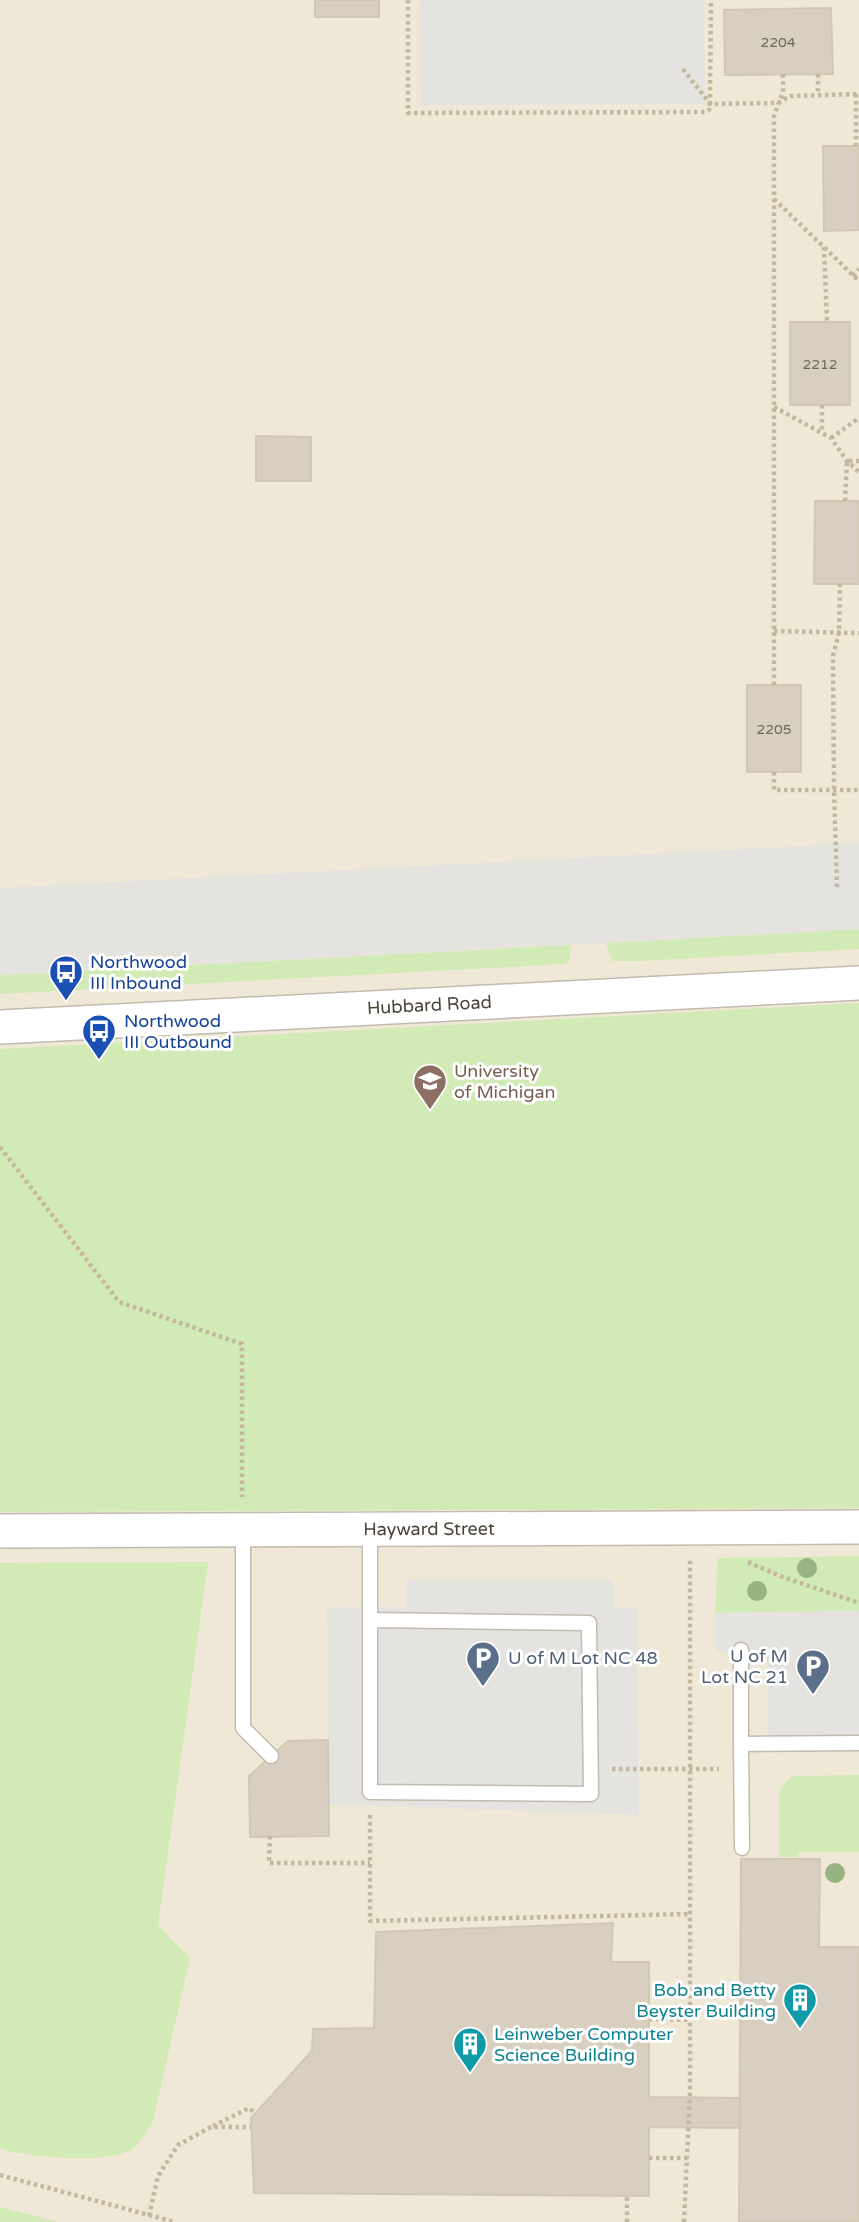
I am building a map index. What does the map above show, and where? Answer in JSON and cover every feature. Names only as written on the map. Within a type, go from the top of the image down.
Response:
[{"type":"street","name":"Hubbard Road","points":[[0,1027],[859,983]]},
{"type":"street","name":"Hayward Street","points":[[0,1531],[242,1520],[370,1528],[859,1527]]},
{"type":"lane","points":[[242,1520],[243,1728],[271,1756]]},
{"type":"lane","points":[[370,1528],[370,1792],[591,1794],[589,1623],[371,1620]]},
{"type":"lane","points":[[741,1650],[742,1848]]},
{"type":"lane","points":[[741,1744],[859,1744]]},
{"type":"path","points":[[408,0],[408,114],[705,112],[709,110],[710,104],[711,0]]},
{"type":"path","points":[[683,69],[710,104]]},
{"type":"path","points":[[774,685],[774,116],[783,92],[783,74]]},
{"type":"path","points":[[818,74],[818,95]]},
{"type":"path","points":[[783,92],[790,96]]},
{"type":"path","points":[[710,104],[778,103],[790,96],[858,94],[856,146]]},
{"type":"path","points":[[767,103],[774,116]]},
{"type":"path","points":[[774,198],[859,281]]},
{"type":"path","points":[[824,247],[827,323]]},
{"type":"path","points":[[853,275],[859,269]]},
{"type":"path","points":[[822,405],[822,433]]},
{"type":"path","points":[[774,407],[831,438],[847,461],[859,472]]},
{"type":"path","points":[[831,438],[859,418]]},
{"type":"path","points":[[847,461],[859,460]]},
{"type":"path","points":[[845,501],[847,461]]},
{"type":"path","points":[[837,887],[833,656],[839,633],[840,584]]},
{"type":"path","points":[[774,631],[859,633]]},
{"type":"path","points":[[774,772],[774,790],[859,790]]},
{"type":"path","points":[[0,1147],[119,1302],[242,1344],[242,1520]]},
{"type":"path","points":[[684,2222],[690,2020],[690,1550]]},
{"type":"path","points":[[738,1558],[780,1576],[859,1603]]},
{"type":"path","points":[[611,1769],[726,1769]]},
{"type":"path","points":[[270,1836],[269,1863],[370,1863]]},
{"type":"path","points":[[370,1840],[370,1921],[690,1914]]},
{"type":"path","points":[[649,2019],[690,2020]]},
{"type":"path","points":[[149,2216],[158,2176],[178,2145],[249,2108],[255,2113]]},
{"type":"path","points":[[211,2127],[251,2127]]},
{"type":"path","points":[[649,2158],[688,2158]]},
{"type":"path","points":[[0,2175],[175,2222]]},
{"type":"path","points":[[627,2195],[627,2222]]},
{"type":"shaded area","name":"University of Michigan","points":[[0,0],[859,0],[859,2222],[0,2222]]},
{"type":"shaded area","points":[[420,0],[704,0],[705,104],[421,105]]},
{"type":"shaded area","points":[[859,843],[859,929],[0,975],[0,888]]},
{"type":"shaded area","name":"U of M Lot NC 48","points":[[407,1580],[613,1581],[614,1607],[637,1608],[639,1815],[329,1804],[327,1607],[406,1607]]},
{"type":"shaded area","name":"U of M Lot NC 21","points":[[859,1611],[859,1742],[768,1743],[767,1651],[716,1651],[715,1613]]},
{"type":"green space","points":[[859,929],[859,949],[612,961],[606,943]]},
{"type":"green space","points":[[571,945],[566,964],[0,994],[0,975]]},
{"type":"green space","points":[[859,1003],[859,1508],[0,1512],[0,1049]]},
{"type":"green space","points":[[859,1556],[859,1611],[715,1613],[718,1558]]},
{"type":"green space","points":[[208,1562],[158,1925],[190,1958],[153,2121],[137,2145],[117,2155],[65,2158],[28,2155],[0,2149],[0,1563]]},
{"type":"green space","points":[[859,1775],[859,1852],[798,1852],[797,1857],[779,1857],[779,1792],[787,1780],[794,1776]]},
{"type":"green space","points":[[0,2207],[54,2221],[57,2222],[0,2222]]},
{"type":"building","points":[[315,0],[379,0],[379,17],[315,17]]},
{"type":"building","points":[[831,8],[833,74],[725,75],[724,10]]},
{"type":"building","points":[[823,146],[859,146],[859,230],[824,231]]},
{"type":"building","points":[[790,322],[850,322],[850,405],[790,405]]},
{"type":"building","points":[[256,436],[311,437],[311,481],[256,481]]},
{"type":"building","points":[[815,501],[859,501],[859,584],[814,584]]},
{"type":"building","points":[[747,685],[801,685],[801,772],[747,772]]},
{"type":"building","points":[[328,1740],[329,1836],[250,1837],[249,1776],[288,1741]]},
{"type":"building","name":"Bob and Betty Beyster Building","points":[[741,1859],[820,1859],[819,1947],[859,1947],[859,2222],[739,2222]]},
{"type":"building","name":"Leinweber Computer Science Building","points":[[613,1923],[611,1962],[649,1962],[649,2097],[740,2098],[740,2128],[649,2127],[649,2196],[254,2193],[251,2118],[312,2051],[313,2029],[374,2028],[376,1932]]},
{"type":"place","name":"Northwood III Inbound","points":[[66,1002]]},
{"type":"place","name":"Northwood III Outbound","points":[[99,1061]]},
{"type":"place","name":"University of Michigan","points":[[430,1111]]},
{"type":"place","name":"U of M Lot NC 48","points":[[483,1688]]},
{"type":"place","name":"U of M Lot NC 21","points":[[813,1696]]},
{"type":"place","name":"Bob and Betty Beyster Building","points":[[800,2030]]},
{"type":"place","name":"Leinweber Computer Science Building","points":[[470,2074]]}]
